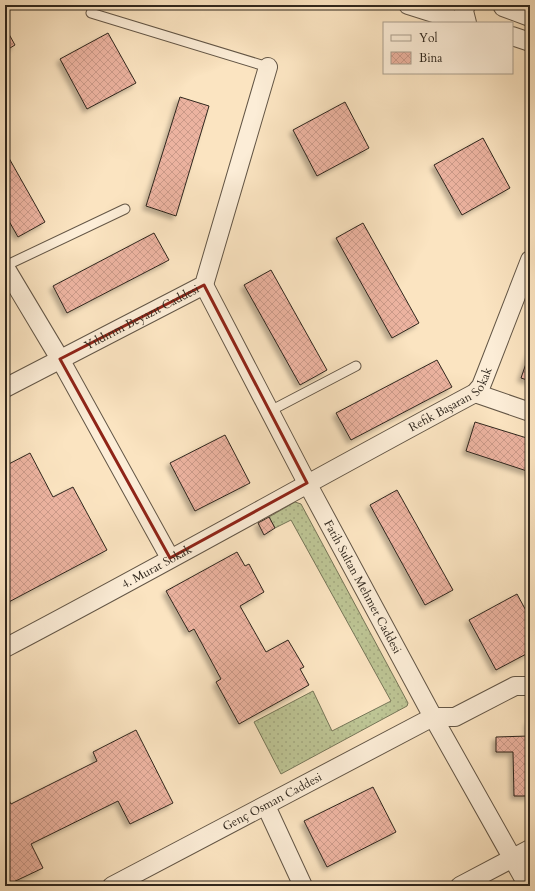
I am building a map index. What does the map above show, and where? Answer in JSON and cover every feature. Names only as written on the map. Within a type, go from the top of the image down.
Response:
[{"type":"street","points":[[408,5],[463,22]]},
{"type":"street","points":[[466,5],[464,11],[466,22]]},
{"type":"street","points":[[502,12],[530,17]]},
{"type":"street","points":[[513,36],[530,42]]},
{"type":"street","name":"Yıldırım Beyazıt Caddesi","points":[[5,388],[204,285],[268,67]]},
{"type":"street","name":"Refik Başaran Sokak","points":[[307,483],[475,393],[481,386],[530,260]]},
{"type":"street","points":[[5,267],[60,359],[170,558]]},
{"type":"street","name":"Fatih Sultan Mehmet Caddesi","points":[[204,285],[307,483],[433,717],[528,886]]},
{"type":"street","points":[[475,393],[530,412]]},
{"type":"street","name":"4. Murat Sokak","points":[[5,648],[85,606],[307,483]]},
{"type":"street","points":[[433,717],[455,717],[515,686],[530,686]]},
{"type":"street","name":"Genç Osman Caddesi","points":[[112,886],[433,717]]},
{"type":"street","points":[[266,806],[304,886]]},
{"type":"street","points":[[460,886],[530,849]]},
{"type":"lane","points":[[91,13],[268,67]]},
{"type":"lane","points":[[5,267],[125,209]]},
{"type":"lane","points":[[270,411],[356,366]]},
{"type":"highlighted area","points":[[204,285],[307,483],[170,558],[60,359]]},
{"type":"green space","points":[[295,502],[301,504],[408,703],[407,706],[281,774],[254,722],[313,691],[332,731],[391,701],[291,520],[275,528],[269,517]]},
{"type":"building","points":[[5,27],[15,45],[5,51]]},
{"type":"building","points":[[108,33],[136,83],[87,109],[60,59]]},
{"type":"building","points":[[180,97],[209,106],[176,216],[146,206]]},
{"type":"building","points":[[345,102],[369,148],[317,176],[293,130]]},
{"type":"building","points":[[483,138],[510,188],[462,215],[434,165]]},
{"type":"building","points":[[5,151],[45,222],[18,237],[5,214]]},
{"type":"building","points":[[363,223],[419,323],[392,338],[336,238]]},
{"type":"building","points":[[154,233],[169,260],[67,313],[53,286]]},
{"type":"building","points":[[271,270],[327,370],[300,385],[244,285]]},
{"type":"building","points":[[530,352],[530,381],[521,378]]},
{"type":"building","points":[[437,360],[452,387],[351,440],[336,413]]},
{"type":"building","points":[[475,422],[530,439],[530,472],[466,451]]},
{"type":"building","points":[[225,435],[250,483],[195,511],[170,463]]},
{"type":"building","points":[[30,453],[53,497],[73,487],[107,550],[5,604],[5,466]]},
{"type":"building","points":[[397,490],[453,590],[425,605],[370,505]]},
{"type":"building","points":[[269,517],[275,528],[264,535],[258,523]]},
{"type":"building","points":[[237,552],[245,566],[249,564],[264,592],[240,606],[266,652],[288,640],[304,667],[300,669],[309,685],[239,724],[216,682],[221,679],[194,629],[189,632],[166,591]]},
{"type":"building","points":[[517,594],[530,618],[530,652],[496,670],[469,620]]},
{"type":"building","points":[[528,722],[530,722],[530,796],[514,796],[513,752],[496,752],[496,737],[529,736]]},
{"type":"building","points":[[136,730],[173,803],[130,824],[118,801],[31,844],[43,868],[5,886],[5,796],[6,795],[11,804],[97,761],[93,752]]},
{"type":"building","points":[[373,787],[396,832],[327,867],[304,821]]}]
